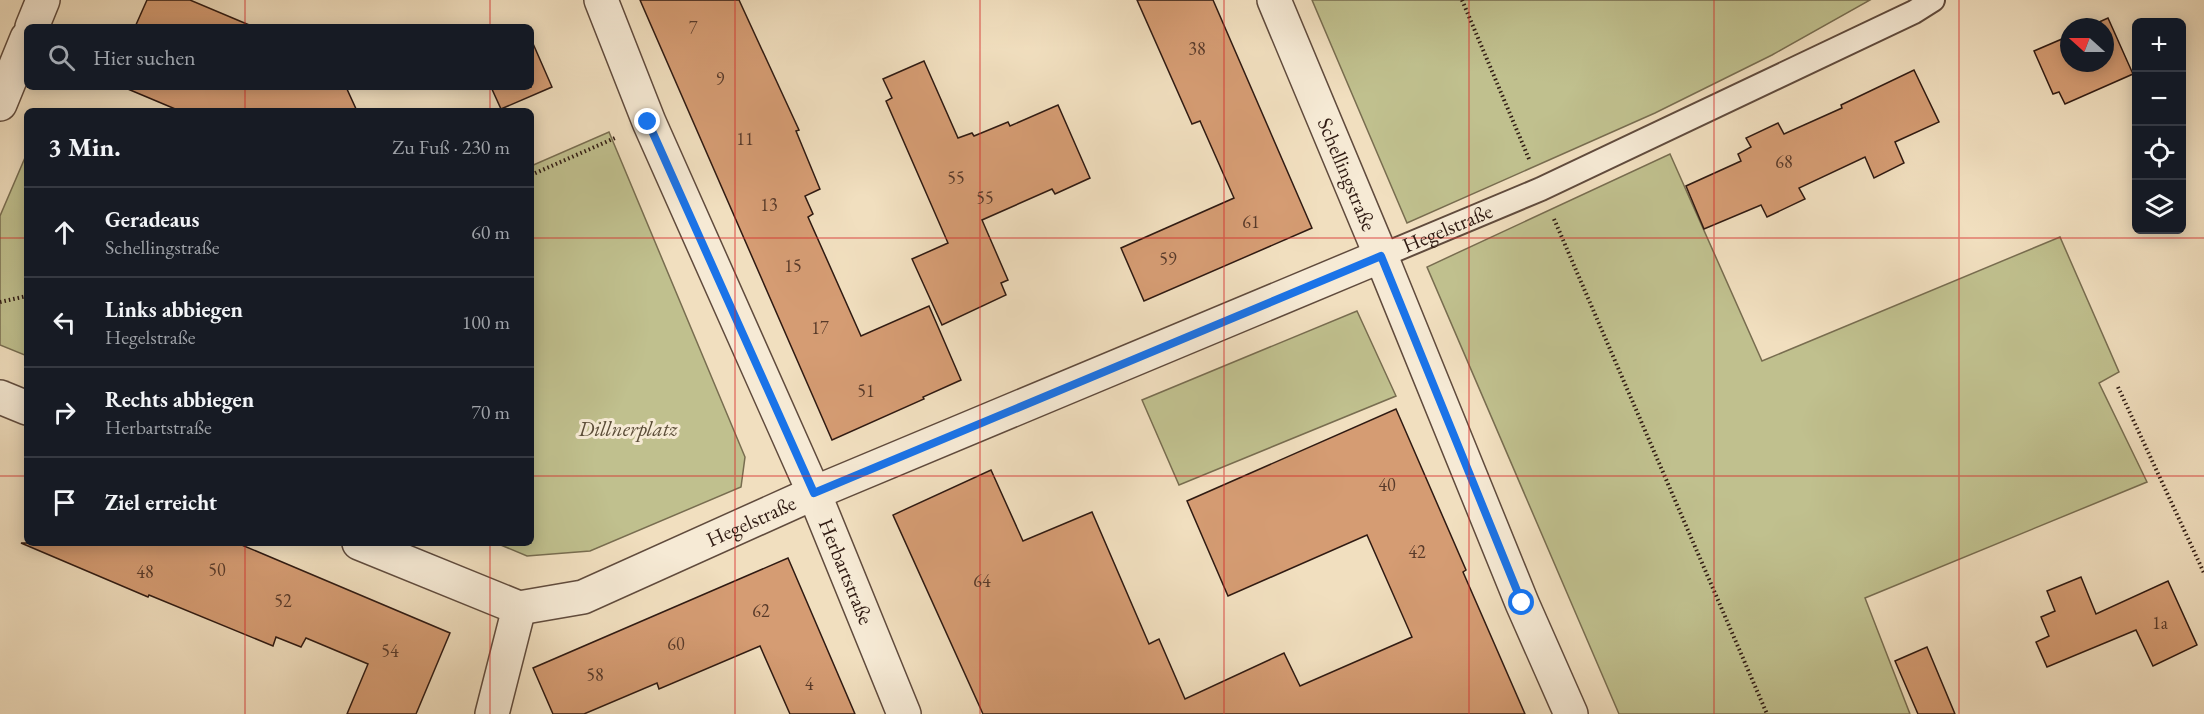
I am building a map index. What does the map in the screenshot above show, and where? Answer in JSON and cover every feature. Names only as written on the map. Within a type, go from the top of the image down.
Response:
[{"type":"street","points":[[33,24],[43,0]]},
{"type":"street","name":"Herbartstraße","points":[[601,0],[648,122],[814,493],[904,714]]},
{"type":"street","name":"Schellingstraße","points":[[1274,0],[1522,603],[1571,714]]},
{"type":"street","points":[[0,104],[24,45]]},
{"type":"street","name":"Hegelstraße","points":[[519,608],[583,597],[814,493],[1381,256]]},
{"type":"street","points":[[0,397],[24,407]]},
{"type":"street","points":[[365,546],[519,608],[492,714]]},
{"type":"lane","name":"Hegelstraße","points":[[1381,256],[1541,189],[1914,12],[1933,0]]},
{"type":"path","points":[[1462,0],[1767,714]]},
{"type":"path","points":[[534,174],[648,122]]},
{"type":"path","points":[[0,302],[24,297]]},
{"type":"path","points":[[2118,387],[2204,573]]},
{"type":"green space","points":[[1312,0],[1870,0],[1772,55],[1655,113],[1407,223]]},
{"type":"green space","name":"Dillnerplatz","points":[[609,132],[745,457],[741,487],[590,551],[527,556],[503,546],[534,546],[534,165]]},
{"type":"green space","points":[[1670,154],[1762,361],[2060,237],[2119,372],[2099,383],[2147,482],[1865,598],[1910,714],[1619,714],[1427,267]]},
{"type":"green space","points":[[24,160],[24,355],[0,345],[0,216]]},
{"type":"green space","points":[[1357,311],[1396,396],[1179,485],[1142,400]]},
{"type":"building","points":[[147,0],[190,0],[247,24],[136,24]]},
{"type":"building","points":[[640,0],[739,0],[799,130],[796,131],[820,189],[805,196],[813,214],[808,217],[861,336],[929,306],[961,380],[832,440]]},
{"type":"building","points":[[1137,0],[1213,0],[1312,228],[1144,301],[1121,248],[1234,198],[1200,121],[1192,124]]},
{"type":"building","points":[[2114,31],[2132,74],[2065,104],[2059,92],[2053,94],[2034,51],[2060,40],[2060,72],[2114,72]]},
{"type":"building","points":[[534,46],[552,87],[501,108],[492,90],[534,90]]},
{"type":"building","points":[[924,61],[958,138],[972,133],[974,136],[1008,122],[1010,126],[1058,105],[1090,178],[1055,194],[1052,189],[982,220],[1008,280],[1001,283],[1006,295],[942,325],[912,259],[948,243],[886,101],[892,98],[883,79]]},
{"type":"building","points":[[1914,70],[1939,122],[1895,142],[1904,163],[1874,178],[1865,157],[1799,188],[1805,199],[1767,217],[1761,205],[1704,229],[1686,186],[1741,161],[1738,154],[1751,147],[1746,138],[1778,123],[1784,134],[1842,108],[1841,105]]},
{"type":"building","points":[[130,90],[347,90],[356,108],[173,108]]},
{"type":"building","points":[[1396,409],[1525,714],[983,714],[893,515],[991,470],[1023,541],[1092,512],[1149,644],[1159,639],[1185,699],[1284,653],[1300,686],[1412,637],[1367,535],[1228,596],[1187,501]]},
{"type":"building","points":[[28,546],[244,546],[450,633],[416,714],[347,714],[368,664],[306,638],[301,647],[276,637],[273,646],[149,595],[148,597]]},
{"type":"building","points":[[788,558],[855,714],[790,714],[760,646],[659,689],[657,683],[584,714],[553,714],[533,668]]},
{"type":"building","points":[[2081,577],[2096,614],[2168,581],[2197,645],[2153,666],[2136,630],[2047,667],[2036,642],[2049,636],[2041,617],[2055,611],[2047,591]]},
{"type":"building","points":[[1927,647],[1955,714],[1918,714],[1895,661]]},
{"type":"route","points":[[648,122],[814,493],[1381,256],[1522,603]]}]
